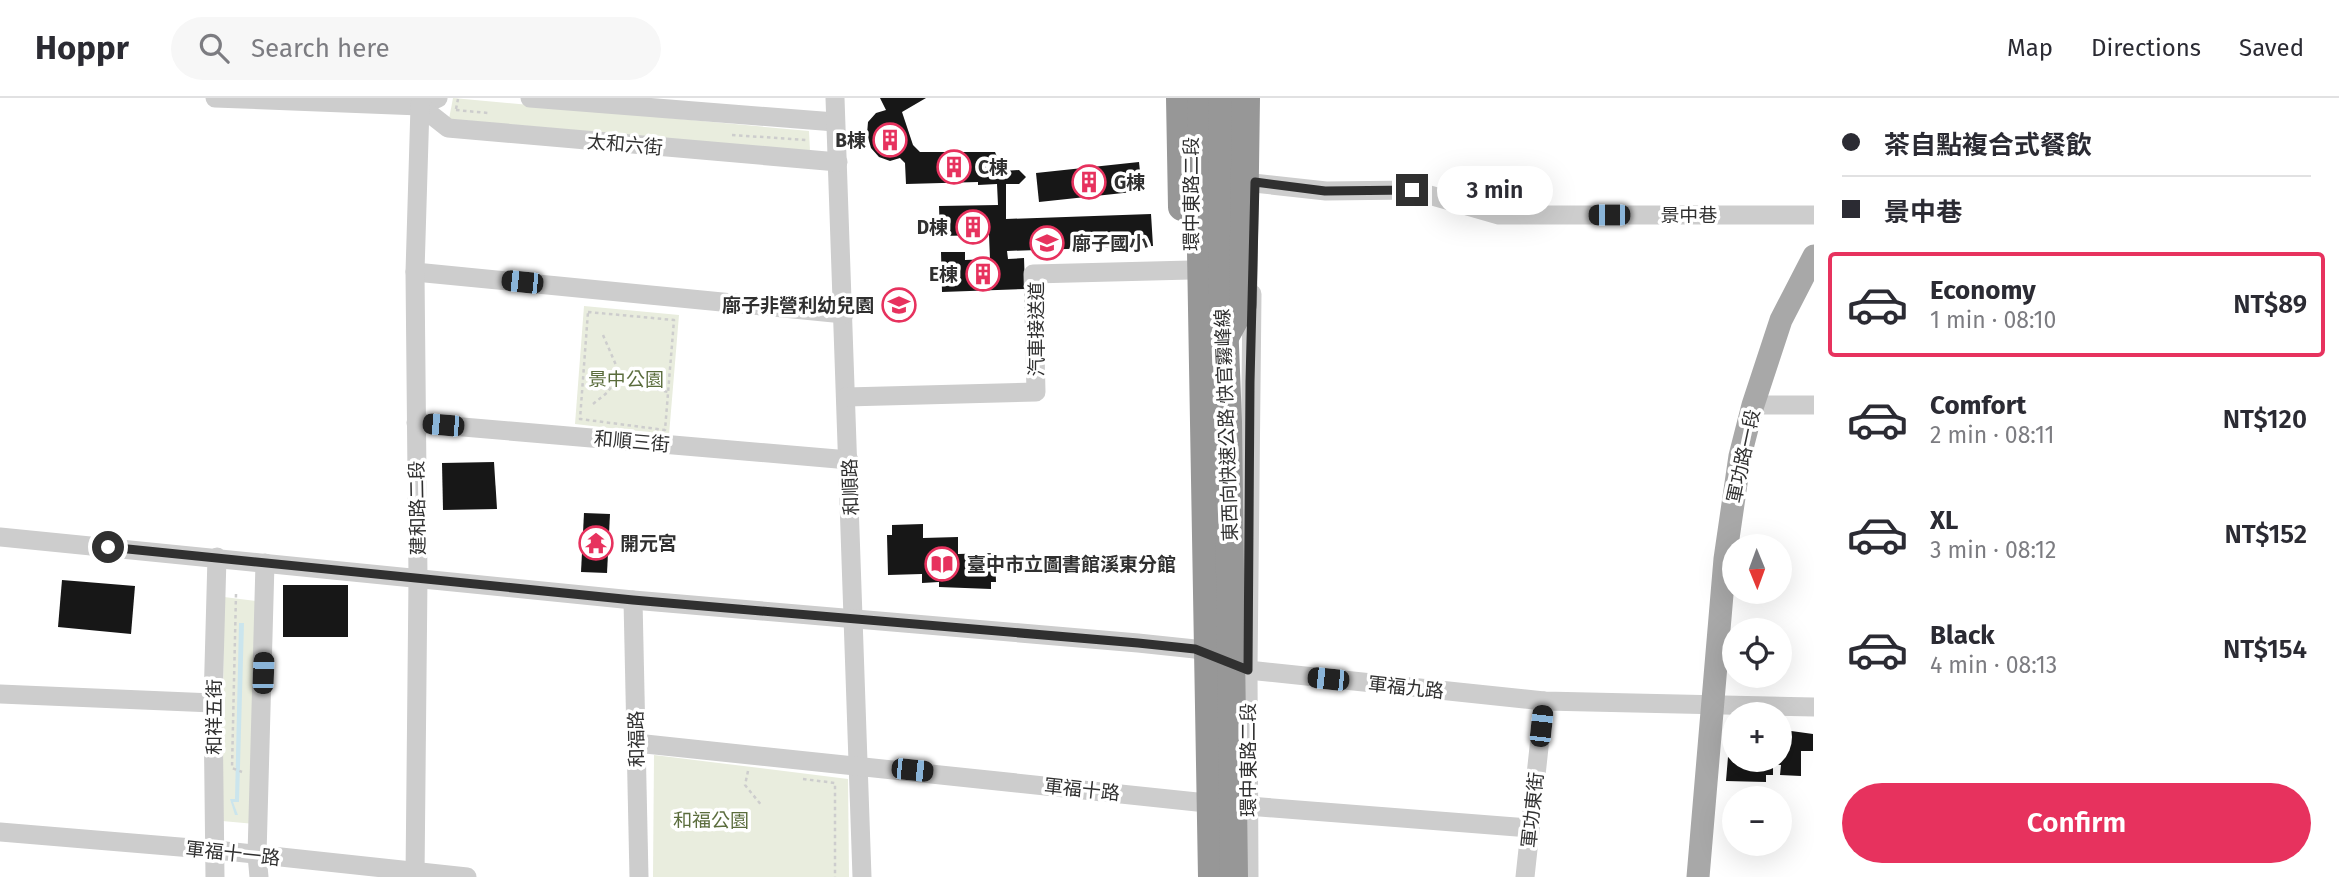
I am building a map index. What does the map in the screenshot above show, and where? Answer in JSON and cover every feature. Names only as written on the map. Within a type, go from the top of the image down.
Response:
[{"type":"highway","points":[[1180,98],[1185,328],[1204,425]]},
{"type":"highway","name":"東西向快速公路 快官霧峰線","points":[[1202,98],[1200,195],[1212,877]]},
{"type":"highway","name":"東西向快速公路 快官霧峰線","points":[[1223,98],[1222,219],[1228,422],[1234,877]]},
{"type":"highway","points":[[1224,340],[1243,304],[1246,98]]},
{"type":"main road","name":"軍功路一段","points":[[1698,877],[1731,510],[1740,456],[1780,320],[1814,256]]},
{"type":"street","points":[[215,98],[427,101]]},
{"type":"street","name":"太和六街","points":[[530,98],[835,122]]},
{"type":"street","name":"和順路","points":[[835,98],[862,877]]},
{"type":"street","name":"環中東路二段","points":[[1192,98],[1191,270],[1198,877]]},
{"type":"street","name":"環中東路二段","points":[[1249,877],[1250,382],[1258,98]]},
{"type":"street","name":"太和六街","points":[[427,101],[448,128],[838,162]]},
{"type":"street","name":"建和路二段","points":[[415,874],[418,579],[415,272],[427,101]]},
{"type":"street","name":"景中巷","points":[[1191,180],[1255,182],[1325,191],[1412,190],[1499,215],[1814,215]]},
{"type":"street","name":"汽車接送道","points":[[846,397],[1036,392],[1034,274],[1191,270]]},
{"type":"street","points":[[415,272],[844,314]]},
{"type":"street","points":[[1753,405],[1814,405]]},
{"type":"street","name":"和順三街","points":[[415,423],[849,460]]},
{"type":"street","name":"軍福九路","points":[[0,537],[633,600],[854,617],[1195,649],[1248,670],[1544,701],[1814,707]]},
{"type":"street","name":"和祥五街","points":[[215,877],[213,703],[226,594],[217,557]]},
{"type":"street","points":[[259,877],[257,855],[265,563]]},
{"type":"street","name":"和福路","points":[[633,600],[639,877]]},
{"type":"street","points":[[0,694],[213,703]]},
{"type":"street","name":"軍功東街","points":[[1525,877],[1544,701]]},
{"type":"street","name":"軍福十路","points":[[636,743],[753,763],[860,765],[1197,802],[1529,828]]},
{"type":"street","name":"軍福十一路","points":[[0,832],[216,850],[415,874],[467,877]]},
{"type":"path","points":[[455,120],[458,99]]},
{"type":"path","points":[[805,130],[807,150]]},
{"type":"path","points":[[588,312],[674,320],[668,392],[665,430],[580,419],[588,312]]},
{"type":"path","points":[[603,335],[620,372],[668,392]]},
{"type":"path","points":[[593,404],[608,391],[620,372]]},
{"type":"path","points":[[248,775],[232,768],[226,594],[265,596]]},
{"type":"path","points":[[739,771],[753,763]]},
{"type":"path","points":[[753,763],[745,786],[762,806]]},
{"type":"path","points":[[794,778],[835,783],[835,877]]},
{"type":"green space","points":[[453,98],[809,131],[810,151],[449,119]]},
{"type":"green space","name":"景中公園","points":[[584,306],[679,315],[669,435],[575,424]]},
{"type":"green space","points":[[224,597],[257,601],[255,824],[222,821]]},
{"type":"green space","name":"和福公園","points":[[654,755],[848,779],[849,877],[653,877]]},
{"type":"water","points":[[239,623],[244,623],[239,802],[233,802],[238,815],[235,815],[230,799],[235,799]]},
{"type":"building","points":[[880,98],[926,98],[902,112],[913,145],[920,152],[995,152],[1003,171],[1019,170],[1026,177],[1019,184],[1006,184],[1006,219],[1151,214],[1153,246],[1007,251],[1008,259],[1024,258],[1025,289],[942,292],[941,252],[965,252],[965,260],[990,259],[989,235],[940,236],[939,206],[998,205],[997,184],[906,184],[905,163],[900,158],[890,161],[879,157],[871,148],[867,134],[868,122],[876,113],[886,110]]},
{"type":"building","name":"G棟","points":[[1139,162],[1142,191],[1039,202],[1036,173]]},
{"type":"building","points":[[494,462],[497,509],[443,510],[442,463]]},
{"type":"building","name":"開元宮","points":[[584,513],[610,514],[607,573],[581,572]]},
{"type":"building","name":"臺中市立圖書館溪東分館","points":[[923,524],[923,538],[958,537],[958,554],[995,553],[996,582],[991,582],[991,589],[939,587],[939,582],[922,583],[922,574],[888,575],[887,535],[892,535],[892,525]]},
{"type":"building","points":[[62,580],[135,586],[131,634],[58,627]]},
{"type":"building","points":[[283,585],[348,585],[348,637],[283,637]]},
{"type":"building","points":[[1792,731],[1813,734],[1813,751],[1801,751],[1801,776],[1780,775],[1780,772],[1792,772]]},
{"type":"building","points":[[1727,772],[1773,772],[1773,775],[1766,775],[1766,782],[1726,781]]},
{"type":"place","name":"B棟","points":[[890,140]]},
{"type":"place","name":"C棟","points":[[954,167]]},
{"type":"place","name":"G棟","points":[[1089,182]]},
{"type":"place","name":"D棟","points":[[973,227]]},
{"type":"place","name":"廍子國小","points":[[1047,243]]},
{"type":"place","name":"E棟","points":[[983,274]]},
{"type":"place","name":"廍子非營利幼兒園","points":[[899,305]]},
{"type":"place","name":"開元宮","points":[[596,543]]},
{"type":"place","name":"臺中市立圖書館溪東分館","points":[[942,564]]},
{"type":"route","points":[[108,547],[633,600],[854,617],[1195,649],[1248,670],[1250,382],[1255,182],[1325,191],[1412,190]]}]
